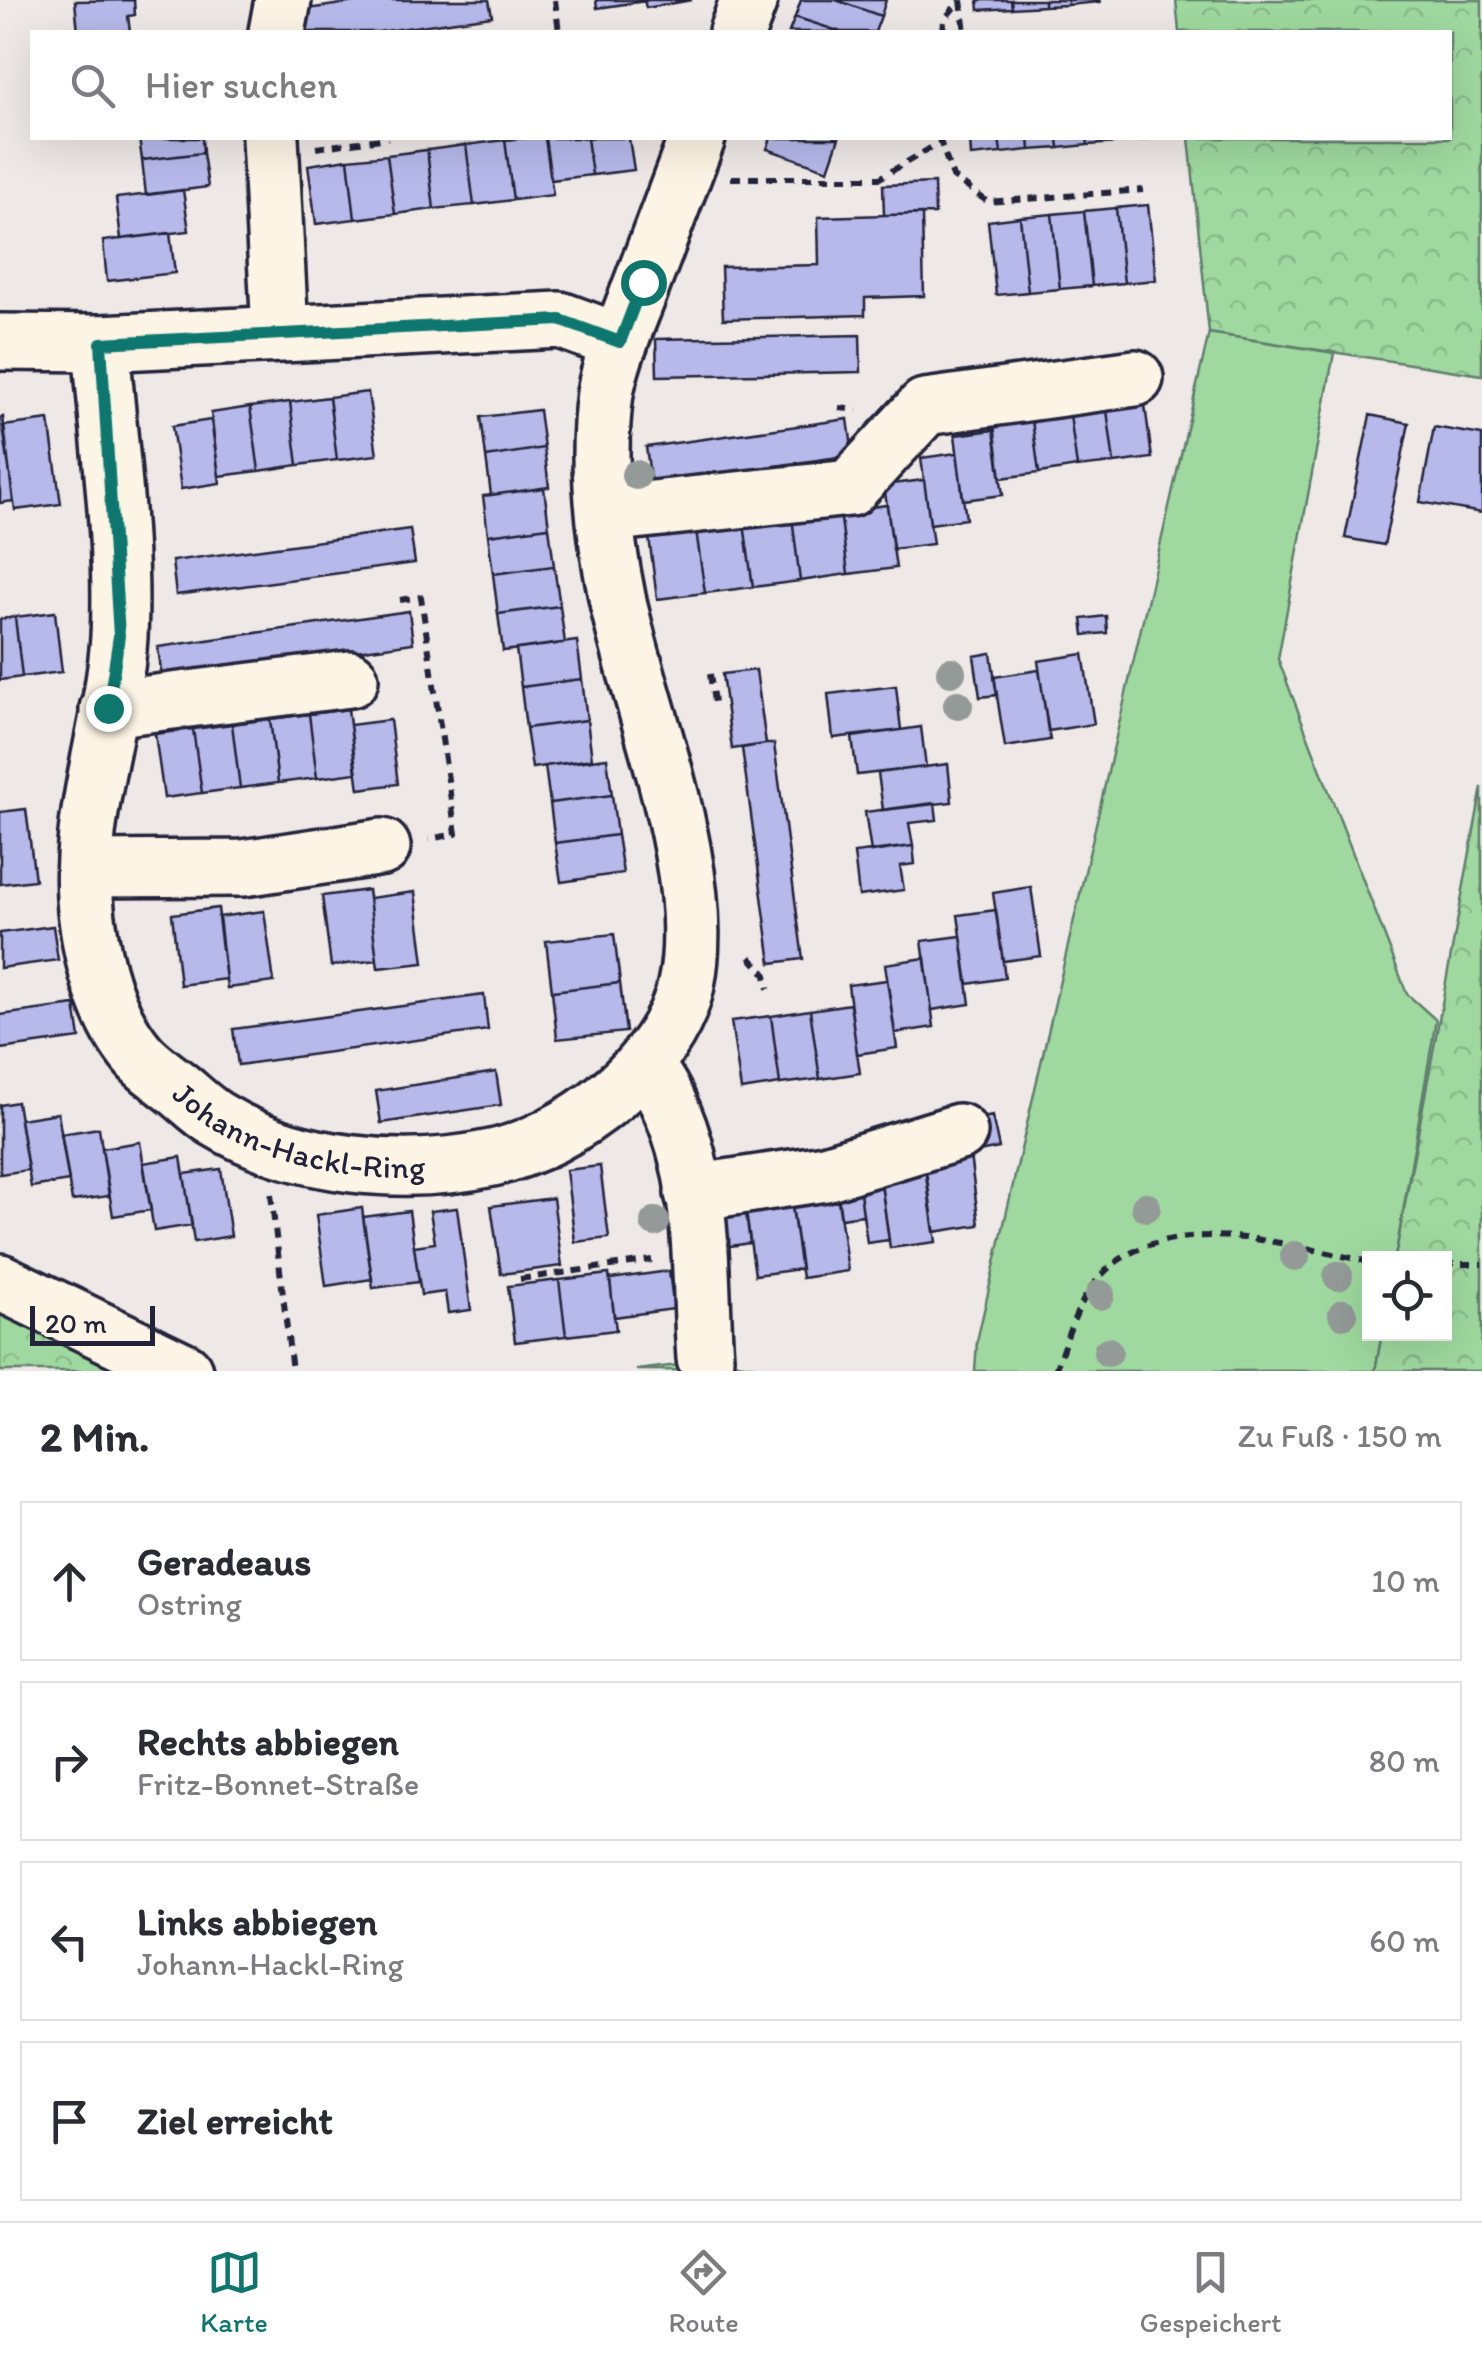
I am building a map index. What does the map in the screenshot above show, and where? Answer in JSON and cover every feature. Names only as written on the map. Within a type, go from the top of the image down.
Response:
[{"type":"street","points":[[278,30],[283,0]]},
{"type":"street","points":[[738,30],[749,0]]},
{"type":"street","points":[[280,334],[290,143]]},
{"type":"street","name":"Johann-Hackl-Ring","points":[[101,343],[118,620],[86,870],[86,916],[99,976],[116,1024],[132,1046],[217,1120],[273,1144],[320,1158],[369,1164],[432,1166],[494,1158],[528,1145],[600,1106],[645,1066],[686,989],[689,912],[682,848],[616,592],[606,514],[606,392],[620,342],[711,157]]},
{"type":"street","points":[[0,342],[101,343],[560,320],[620,342]]},
{"type":"street","points":[[606,514],[850,488],[925,408],[1134,378]]},
{"type":"street","points":[[108,708],[350,679]]},
{"type":"street","points":[[86,870],[244,868],[382,848]]},
{"type":"street","points":[[645,1066],[662,1086],[690,1152],[705,1358]]},
{"type":"street","points":[[693,1193],[825,1174],[959,1132]]},
{"type":"street","points":[[0,1282],[184,1371]]},
{"type":"path","points":[[555,0],[559,30]]},
{"type":"path","points":[[943,30],[944,20],[961,0]]},
{"type":"path","points":[[961,0],[965,30]]},
{"type":"path","points":[[290,143],[349,140]]},
{"type":"path","points":[[711,157],[739,181],[880,178],[939,140],[953,177],[988,202],[1143,190]]},
{"type":"path","points":[[382,848],[456,834],[421,597],[400,600]]},
{"type":"path","points":[[710,674],[715,709]]},
{"type":"path","points":[[750,957],[766,975],[768,989]]},
{"type":"path","points":[[273,1144],[269,1183],[292,1371]]},
{"type":"path","points":[[1055,1371],[1072,1323],[1095,1282],[1122,1255],[1193,1237],[1263,1241],[1362,1260]]},
{"type":"path","points":[[520,1278],[697,1254]]},
{"type":"path","points":[[1452,1264],[1482,1264]]},
{"type":"green space","points":[[1176,0],[1482,0],[1482,375],[1209,333],[1189,140],[1452,140],[1452,30],[1179,30]]},
{"type":"green space","points":[[1209,333],[1334,353],[1278,659],[1407,994],[1436,1020],[1396,1251],[1362,1251],[1362,1341],[1381,1341],[1375,1371],[975,1371],[977,1341]]},
{"type":"green space","points":[[1482,787],[1482,1371],[1375,1371],[1381,1341],[1452,1341],[1452,1251],[1396,1251]]},
{"type":"green space","points":[[0,1299],[136,1371],[0,1371]]},
{"type":"green space","points":[[721,1360],[783,1371],[636,1370]]},
{"type":"building","points":[[134,0],[135,15],[128,16],[130,30],[78,30],[75,1]]},
{"type":"building","points":[[368,0],[489,0],[492,16],[392,30],[304,30],[301,10]]},
{"type":"building","points":[[596,0],[644,0],[645,1],[597,8]]},
{"type":"building","points":[[644,0],[692,0],[646,8]]},
{"type":"building","points":[[801,0],[836,0],[881,16],[876,30],[835,30],[795,17]]},
{"type":"building","points":[[836,0],[886,0],[881,16]]},
{"type":"building","points":[[978,0],[1011,0],[1012,8],[979,10]]},
{"type":"building","points":[[1011,0],[1044,0],[1044,6],[1012,8]]},
{"type":"building","points":[[1044,0],[1068,0],[1068,5],[1044,6]]},
{"type":"building","points":[[1068,0],[1099,0],[1100,2],[1068,5]]},
{"type":"building","points":[[795,17],[835,30],[790,30]]},
{"type":"building","points":[[139,140],[202,140],[203,153],[142,160]]},
{"type":"building","points":[[505,140],[545,140],[553,195],[513,200]]},
{"type":"building","points":[[505,140],[513,200],[474,205],[466,145]]},
{"type":"building","points":[[545,140],[587,140],[592,175],[551,180]]},
{"type":"building","points":[[587,140],[629,140],[634,170],[592,175]]},
{"type":"building","points":[[770,140],[838,140],[828,170],[767,149]]},
{"type":"building","points":[[970,140],[999,140],[1001,153],[971,156]]},
{"type":"building","points":[[999,140],[1029,140],[1030,150],[1001,153]]},
{"type":"building","points":[[1029,140],[1058,140],[1059,148],[1030,150]]},
{"type":"building","points":[[1058,140],[1087,140],[1088,145],[1059,148]]},
{"type":"building","points":[[1087,140],[1117,143],[1088,145]]},
{"type":"building","points":[[466,145],[474,205],[434,209],[427,150]]},
{"type":"building","points":[[427,150],[434,209],[395,214],[387,155]]},
{"type":"building","points":[[203,153],[208,187],[146,195],[142,160]]},
{"type":"building","points":[[387,155],[395,214],[355,219],[348,159]]},
{"type":"building","points":[[348,159],[355,219],[316,224],[308,165]]},
{"type":"building","points":[[934,183],[935,214],[884,215],[883,185]]},
{"type":"building","points":[[183,190],[189,231],[121,239],[116,198]]},
{"type":"building","points":[[1148,205],[1156,280],[1124,283],[1116,208]]},
{"type":"building","points":[[1116,208],[1124,283],[1092,286],[1084,211]]},
{"type":"building","points":[[1084,211],[1092,286],[1060,289],[1052,214]]},
{"type":"building","points":[[922,214],[924,296],[865,298],[865,315],[723,319],[721,267],[819,265],[818,217]]},
{"type":"building","points":[[1052,214],[1060,289],[1028,292],[1020,217]]},
{"type":"building","points":[[1020,217],[1028,292],[996,295],[988,221]]},
{"type":"building","points":[[170,233],[175,273],[107,281],[103,241]]},
{"type":"building","points":[[860,335],[861,372],[657,376],[656,339]]},
{"type":"building","points":[[1143,390],[1152,458],[1114,463],[1105,395]]},
{"type":"building","points":[[368,392],[377,455],[337,460],[329,397]]},
{"type":"building","points":[[1105,395],[1114,463],[1077,467],[1068,400]]},
{"type":"building","points":[[329,397],[337,460],[298,465],[290,402]]},
{"type":"building","points":[[1068,400],[1077,467],[1039,473],[1030,405]]},
{"type":"building","points":[[290,402],[298,465],[259,471],[250,407]]},
{"type":"building","points":[[1030,405],[1039,473],[1001,478],[992,410]]},
{"type":"building","points":[[250,407],[259,471],[219,476],[211,413]]},
{"type":"building","points":[[539,410],[544,448],[486,457],[481,417]]},
{"type":"building","points":[[1370,415],[1409,423],[1384,545],[1345,538]]},
{"type":"building","points":[[3,417],[13,501],[0,503],[0,418]]},
{"type":"building","points":[[848,419],[853,455],[651,483],[646,447]]},
{"type":"building","points":[[49,420],[61,504],[15,510],[3,426]]},
{"type":"building","points":[[211,420],[220,483],[181,489],[172,426]]},
{"type":"building","points":[[1434,427],[1482,435],[1482,513],[1420,502]]},
{"type":"building","points":[[994,430],[1003,495],[963,500],[955,435]]},
{"type":"building","points":[[544,448],[549,487],[491,495],[486,457]]},
{"type":"building","points":[[957,453],[966,519],[930,524],[921,458]]},
{"type":"building","points":[[924,480],[933,544],[893,549],[884,485]]},
{"type":"building","points":[[544,488],[549,527],[488,535],[483,496]]},
{"type":"building","points":[[887,505],[896,568],[848,574],[840,511]]},
{"type":"building","points":[[840,511],[848,574],[800,581],[792,517]]},
{"type":"building","points":[[792,517],[800,581],[753,587],[744,524]]},
{"type":"building","points":[[744,524],[753,587],[705,593],[696,530]]},
{"type":"building","points":[[549,527],[554,566],[493,574],[488,535]]},
{"type":"building","points":[[410,529],[415,563],[176,595],[172,561]]},
{"type":"building","points":[[696,530],[705,593],[657,599],[649,537]]},
{"type":"building","points":[[554,566],[560,606],[498,614],[493,574]]},
{"type":"building","points":[[560,606],[565,643],[503,651],[498,614]]},
{"type":"building","points":[[409,611],[413,643],[162,679],[158,647]]},
{"type":"building","points":[[55,612],[62,672],[22,677],[15,617]]},
{"type":"building","points":[[1106,616],[1107,633],[1084,635],[1082,619]]},
{"type":"building","points":[[15,617],[22,677],[0,680],[0,619]]},
{"type":"building","points":[[577,641],[582,679],[521,687],[516,649]]},
{"type":"building","points":[[991,653],[997,695],[980,697],[974,656]]},
{"type":"building","points":[[1083,654],[1094,724],[1048,731],[1038,661]]},
{"type":"building","points":[[756,670],[766,744],[732,749],[722,674]]},
{"type":"building","points":[[1039,670],[1050,740],[1005,747],[994,677]]},
{"type":"building","points":[[582,679],[587,720],[526,728],[521,687]]},
{"type":"building","points":[[896,686],[901,730],[833,738],[828,694]]},
{"type":"building","points":[[348,709],[356,773],[317,778],[309,714]]},
{"type":"building","points":[[309,714],[317,778],[278,783],[270,719]]},
{"type":"building","points":[[270,719],[278,783],[240,788],[232,724]]},
{"type":"building","points":[[390,720],[398,784],[359,789],[350,725]]},
{"type":"building","points":[[587,720],[592,759],[532,768],[526,728]]},
{"type":"building","points":[[232,724],[240,788],[202,793],[193,729]]},
{"type":"building","points":[[921,727],[926,767],[857,775],[852,737]]},
{"type":"building","points":[[193,729],[202,793],[164,798],[155,734]]},
{"type":"building","points":[[774,744],[803,959],[771,963],[742,748]]},
{"type":"building","points":[[607,758],[612,795],[550,803],[545,766]]},
{"type":"building","points":[[948,764],[952,802],[883,810],[878,773]]},
{"type":"building","points":[[612,795],[617,835],[555,843],[550,803]]},
{"type":"building","points":[[935,803],[937,820],[909,823],[913,846],[871,852],[865,812]]},
{"type":"building","points":[[26,809],[35,880],[0,884],[0,812]]},
{"type":"building","points":[[617,835],[623,873],[561,882],[555,843]]},
{"type":"building","points":[[913,846],[915,864],[900,866],[904,890],[859,896],[854,853]]},
{"type":"building","points":[[1031,887],[1041,956],[1003,961],[993,893]]},
{"type":"building","points":[[368,890],[377,960],[331,966],[322,896]]},
{"type":"building","points":[[415,892],[424,963],[378,968],[369,898]]},
{"type":"building","points":[[218,908],[226,979],[180,985],[172,914]]},
{"type":"building","points":[[996,910],[1005,978],[968,984],[958,915]]},
{"type":"building","points":[[264,911],[274,982],[227,988],[218,917]]},
{"type":"building","points":[[53,926],[58,960],[0,968],[0,933]]},
{"type":"building","points":[[614,934],[620,983],[552,991],[546,941]]},
{"type":"building","points":[[961,936],[970,1004],[932,1010],[922,941]]},
{"type":"building","points":[[925,958],[934,1027],[895,1033],[885,964]]},
{"type":"building","points":[[887,980],[897,1048],[857,1054],[848,985]]},
{"type":"building","points":[[620,983],[626,1032],[557,1039],[552,991]]},
{"type":"building","points":[[484,995],[488,1030],[238,1065],[233,1029]]},
{"type":"building","points":[[850,1004],[860,1073],[820,1079],[810,1010]]},
{"type":"building","points":[[75,1005],[80,1038],[0,1049],[0,1015]]},
{"type":"building","points":[[810,1010],[820,1079],[780,1084],[771,1016]]},
{"type":"building","points":[[771,1016],[780,1084],[741,1090],[731,1021]]},
{"type":"building","points":[[496,1072],[501,1105],[381,1123],[376,1091]]},
{"type":"building","points":[[17,1102],[28,1170],[0,1174],[0,1105]]},
{"type":"building","points":[[58,1113],[69,1181],[31,1187],[20,1119]]},
{"type":"building","points":[[992,1116],[999,1148],[973,1153],[966,1122]]},
{"type":"building","points":[[99,1128],[109,1196],[72,1201],[61,1134]]},
{"type":"building","points":[[140,1142],[151,1210],[113,1216],[102,1148]]},
{"type":"building","points":[[970,1155],[979,1225],[934,1232],[924,1161]]},
{"type":"building","points":[[181,1157],[192,1225],[154,1231],[143,1163]]},
{"type":"building","points":[[600,1166],[609,1238],[575,1242],[566,1170]]},
{"type":"building","points":[[879,1168],[889,1240],[867,1243],[857,1171]]},
{"type":"building","points":[[221,1169],[231,1236],[194,1242],[184,1174]]},
{"type":"building","points":[[926,1171],[936,1242],[890,1248],[880,1177]]},
{"type":"building","points":[[859,1184],[863,1215],[841,1218],[837,1187]]},
{"type":"building","points":[[553,1198],[562,1266],[501,1274],[491,1206]]},
{"type":"building","points":[[791,1198],[801,1269],[755,1275],[745,1205]]},
{"type":"building","points":[[838,1200],[848,1271],[802,1278],[792,1207]]},
{"type":"building","points":[[745,1205],[750,1243],[724,1247],[718,1209]]},
{"type":"building","points":[[362,1208],[372,1279],[326,1286],[316,1215]]},
{"type":"building","points":[[457,1208],[471,1310],[448,1313],[445,1292],[421,1295],[414,1246],[435,1243],[430,1211]]},
{"type":"building","points":[[409,1211],[419,1282],[373,1288],[363,1217]]},
{"type":"building","points":[[669,1271],[674,1309],[614,1317],[610,1279]]},
{"type":"building","points":[[609,1274],[616,1330],[566,1336],[559,1280]]},
{"type":"building","points":[[559,1280],[566,1336],[515,1342],[508,1286]]},
{"type":"route","points":[[108,708],[119,636],[118,573],[101,343],[560,320],[620,342],[643,282]]}]
